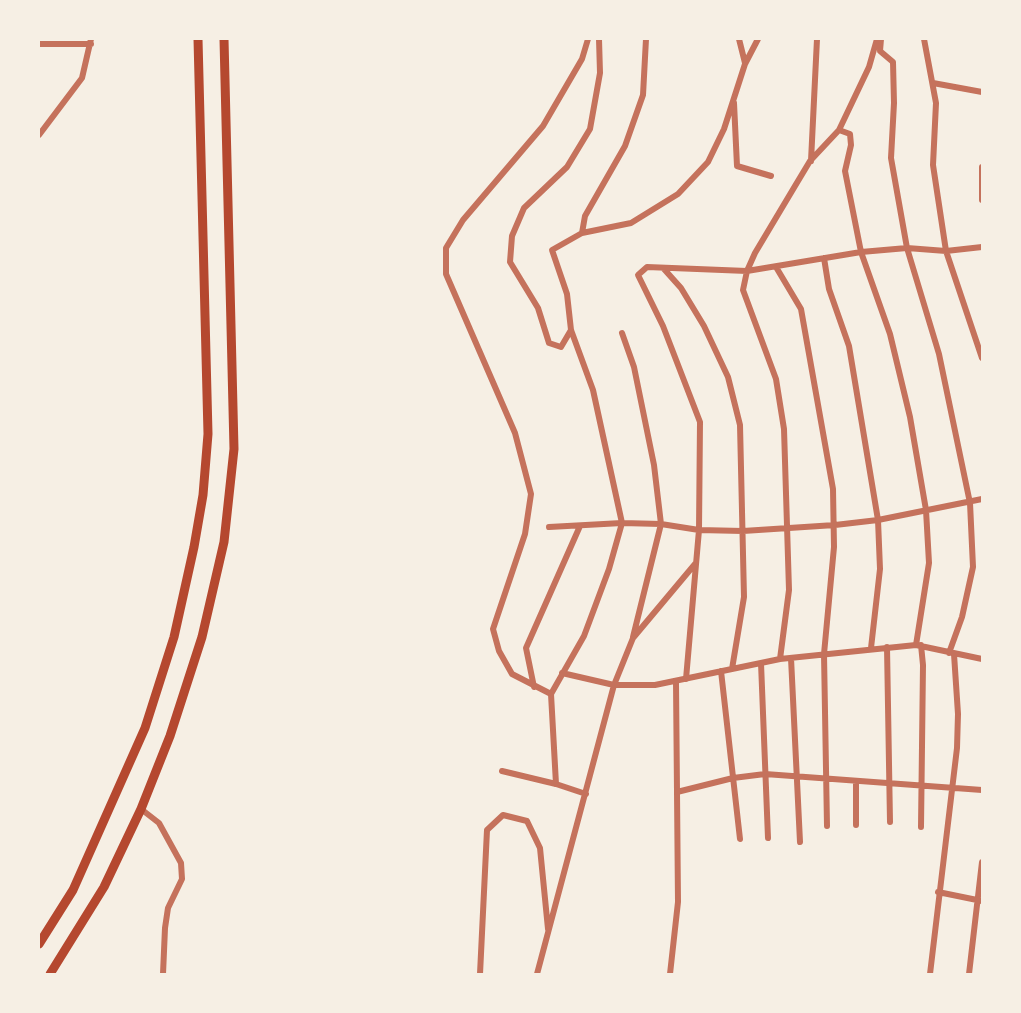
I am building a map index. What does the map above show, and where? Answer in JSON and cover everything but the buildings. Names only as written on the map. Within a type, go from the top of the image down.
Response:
[{"type":"main road","points":[[39,944],[73,890],[145,728],[174,637],[194,547],[203,495],[208,434],[198,39]]},
{"type":"main road","points":[[50,974],[104,887],[141,809],[170,736],[215,587],[224,542],[234,449],[224,39]]},
{"type":"street","points":[[550,694],[512,674],[499,651],[493,629],[525,534],[531,494],[515,433],[446,274],[446,248],[463,220],[543,126],[582,59],[588,39]]},
{"type":"street","points":[[571,330],[561,347],[549,343],[538,308],[510,262],[512,236],[524,208],[567,167],[590,129],[600,73],[599,39]]},
{"type":"street","points":[[582,232],[585,216],[625,146],[643,95],[646,39]]},
{"type":"street","points":[[739,39],[745,64]]},
{"type":"street","points":[[556,784],[550,694],[584,636],[609,569],[621,523],[609,456],[593,390],[571,330],[567,294],[552,250],[582,232],[631,223],[678,194],[708,162],[724,129],[745,64],[758,39]]},
{"type":"street","points":[[810,161],[817,39]]},
{"type":"street","points":[[780,659],[789,590],[784,429],[776,380],[743,290],[747,271],[810,161],[838,130],[879,39]]},
{"type":"street","points":[[879,39],[880,51],[893,62],[894,103],[891,158],[907,248],[939,354],[970,503],[973,567],[952,654],[958,714],[948,839],[938,892],[930,974]]},
{"type":"street","points":[[924,39],[936,103],[933,165],[946,251],[982,358]]},
{"type":"street","points":[[39,44],[91,42],[82,78],[39,135]]},
{"type":"street","points":[[933,82],[982,92]]},
{"type":"street","points":[[734,98],[737,166],[771,176]]},
{"type":"street","points":[[838,130],[850,134],[851,146],[845,171],[861,252],[890,334],[910,417],[926,510],[929,562],[918,645],[923,697],[921,827]]},
{"type":"street","points":[[982,166],[982,200]]},
{"type":"street","points":[[686,679],[699,530],[700,422],[663,326],[638,275],[647,267],[747,271],[861,252],[907,248],[946,251],[982,247]]},
{"type":"street","points":[[824,258],[829,289],[849,346],[878,520],[880,569],[871,648]]},
{"type":"street","points":[[776,267],[801,309],[833,489],[835,525],[832,588],[824,654],[827,826]]},
{"type":"street","points":[[664,269],[681,288],[704,326],[728,377],[740,425],[744,597],[732,669]]},
{"type":"street","points":[[537,974],[614,686],[633,638],[661,524],[654,465],[634,367],[622,333]]},
{"type":"street","points":[[549,527],[621,523],[661,524],[699,530],[743,531],[878,520],[982,499]]},
{"type":"street","points":[[534,687],[526,648],[580,525]]},
{"type":"street","points":[[633,638],[695,564]]},
{"type":"street","points":[[562,673],[614,686],[655,685],[780,659],[918,645],[982,659]]},
{"type":"street","points":[[887,647],[890,822]]},
{"type":"street","points":[[791,658],[800,842]]},
{"type":"street","points":[[760,663],[768,838]]},
{"type":"street","points":[[721,671],[740,839]]},
{"type":"street","points":[[670,974],[678,902],[676,682]]},
{"type":"street","points":[[501,771],[556,784],[586,794]]},
{"type":"street","points":[[677,792],[733,778],[765,774],[982,790]]},
{"type":"street","points":[[856,782],[856,825]]},
{"type":"street","points":[[141,809],[159,824],[181,863],[182,879],[168,908],[164,974]]},
{"type":"street","points":[[480,974],[487,830],[503,815],[527,821],[540,848],[549,934]]},
{"type":"street","points":[[969,974],[982,862]]},
{"type":"street","points":[[938,892],[979,901]]}]
